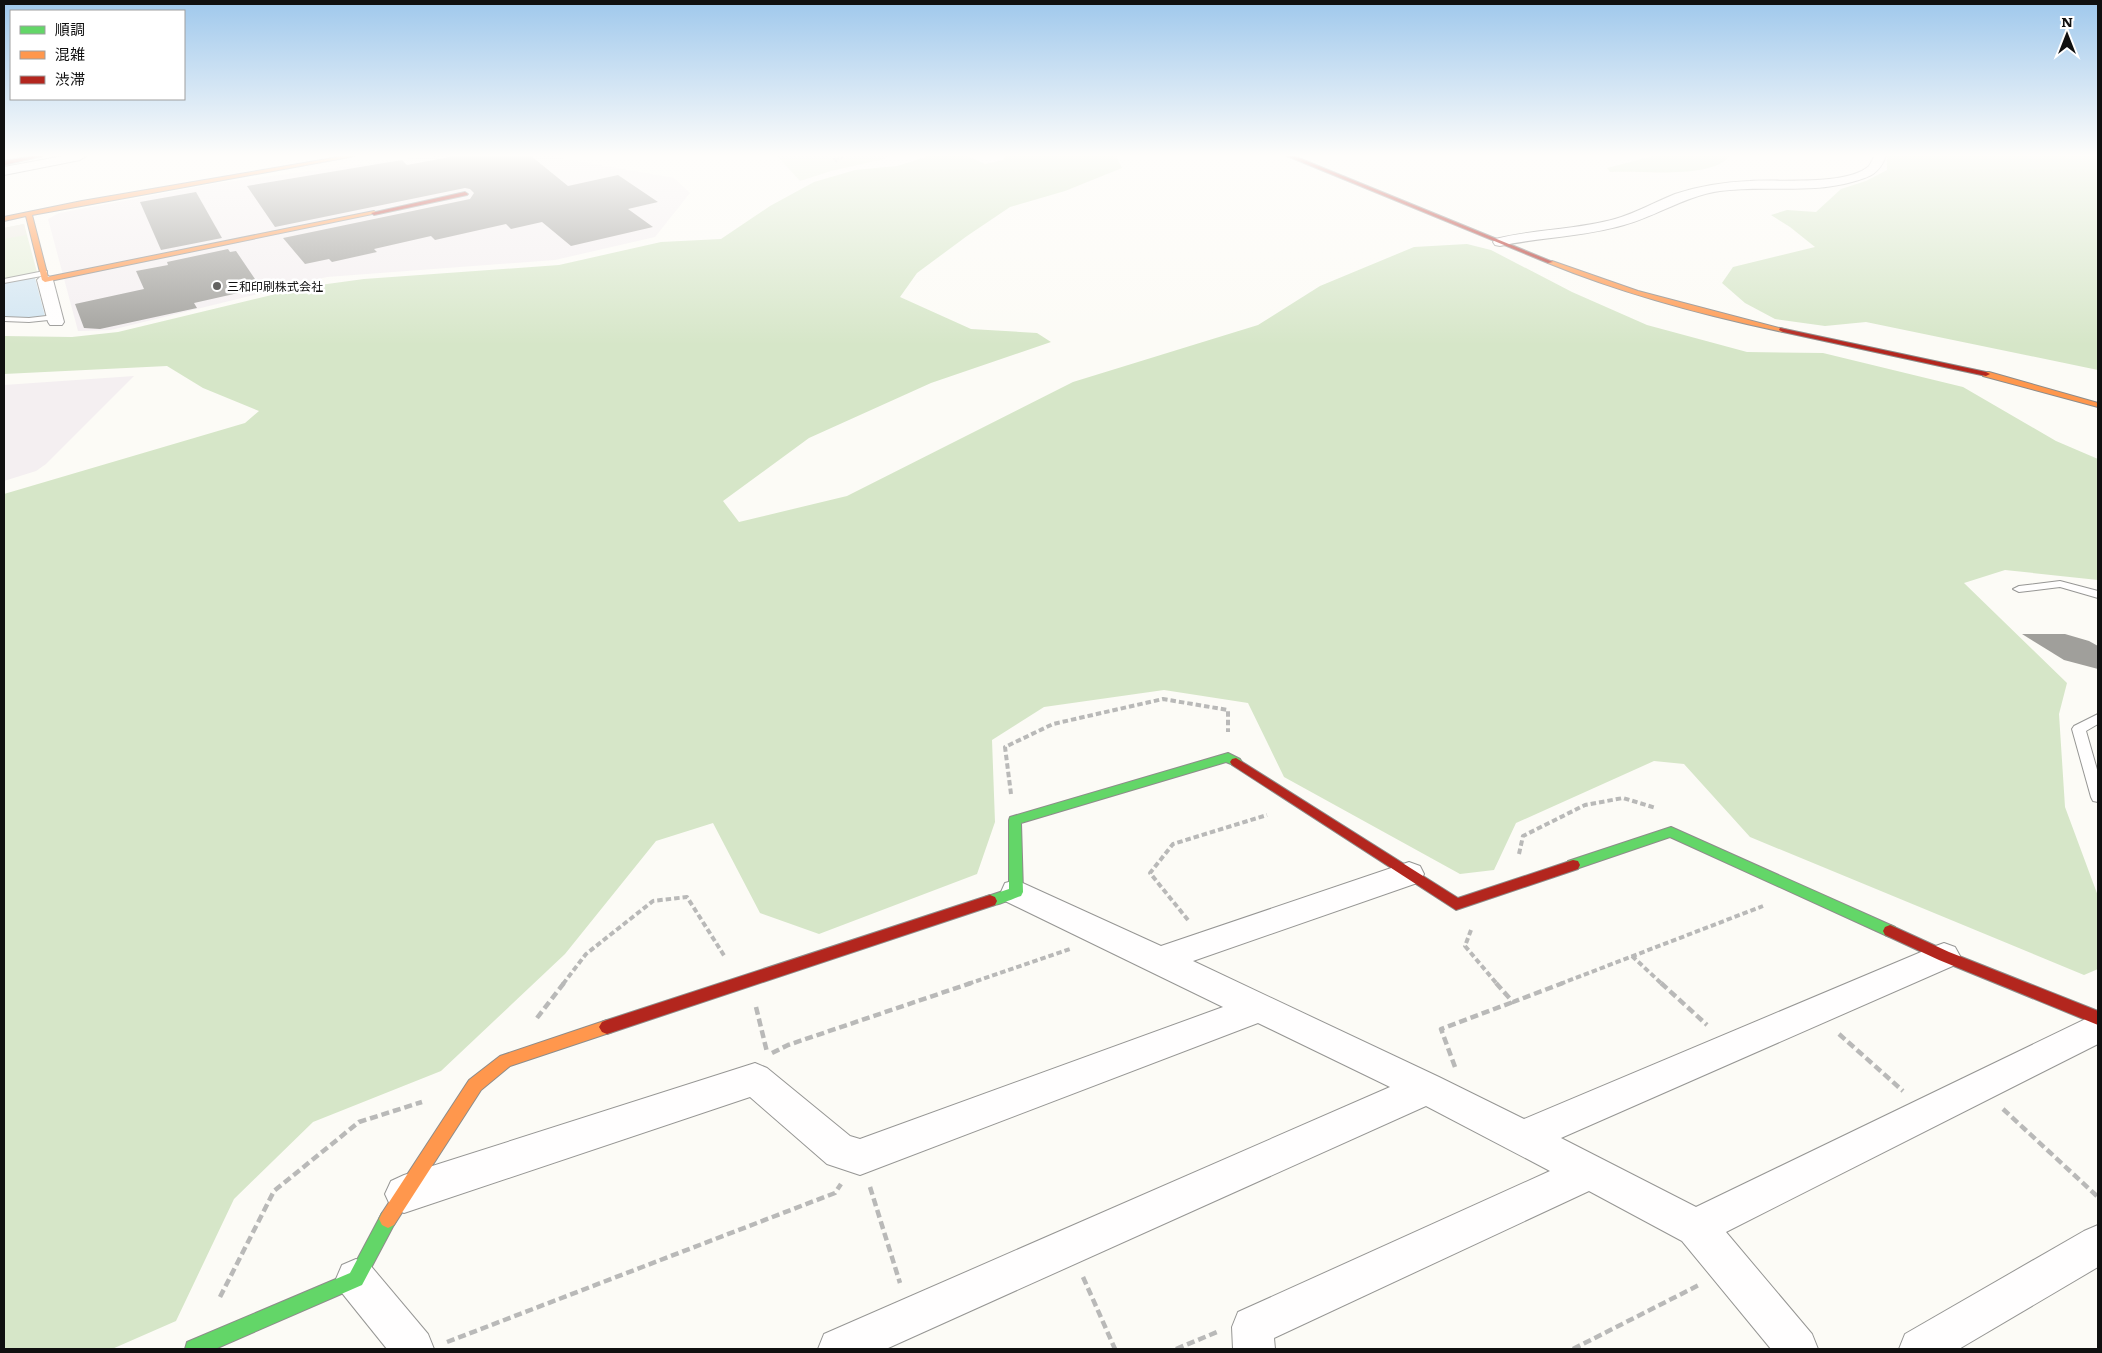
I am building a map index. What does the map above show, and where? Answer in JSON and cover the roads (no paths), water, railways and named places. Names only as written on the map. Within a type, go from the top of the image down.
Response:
[{"type":"main road","points":[[30,219],[44,277],[337,219]]},
{"type":"main road","points":[[1444,219],[1584,276],[1687,308],[1962,368],[2098,405]]},
{"type":"main road","points":[[194,1349],[356,1279],[387,1220],[475,1085],[505,1061],[1016,892],[1014,820],[1228,757],[1456,904],[1671,832],[1944,956],[2098,1018]]},
{"type":"street","points":[[1500,242],[1631,219]]},
{"type":"street","points":[[44,277],[56,320]]},
{"type":"street","points":[[1159,960],[1409,874]]},
{"type":"street","points":[[1016,892],[1427,1088],[1696,1227],[1797,1349]]},
{"type":"street","points":[[1524,1137],[1944,956]]},
{"type":"street","points":[[404,1194],[755,1079],[840,1151],[860,1157],[1259,1008]]},
{"type":"street","points":[[1696,1227],[2098,1028]]},
{"type":"street","points":[[840,1349],[1427,1088]]},
{"type":"street","points":[[1253,1338],[1590,1172]]},
{"type":"street","points":[[1920,1349],[2098,1245]]},
{"type":"street","points":[[356,1279],[426,1348]]},
{"type":"lane","points":[[4,281],[44,277]]},
{"type":"lane","points":[[4,319],[56,320]]},
{"type":"lane","points":[[2019,589],[2060,584],[2098,595]]},
{"type":"lane","points":[[2098,718],[2080,729],[2098,797]]},
{"type":"water","points":[[29,277],[35,278],[45,316],[4,318],[4,282]]},
{"type":"place","name":"三和印刷株式会社","points":[[217,286]]}]
